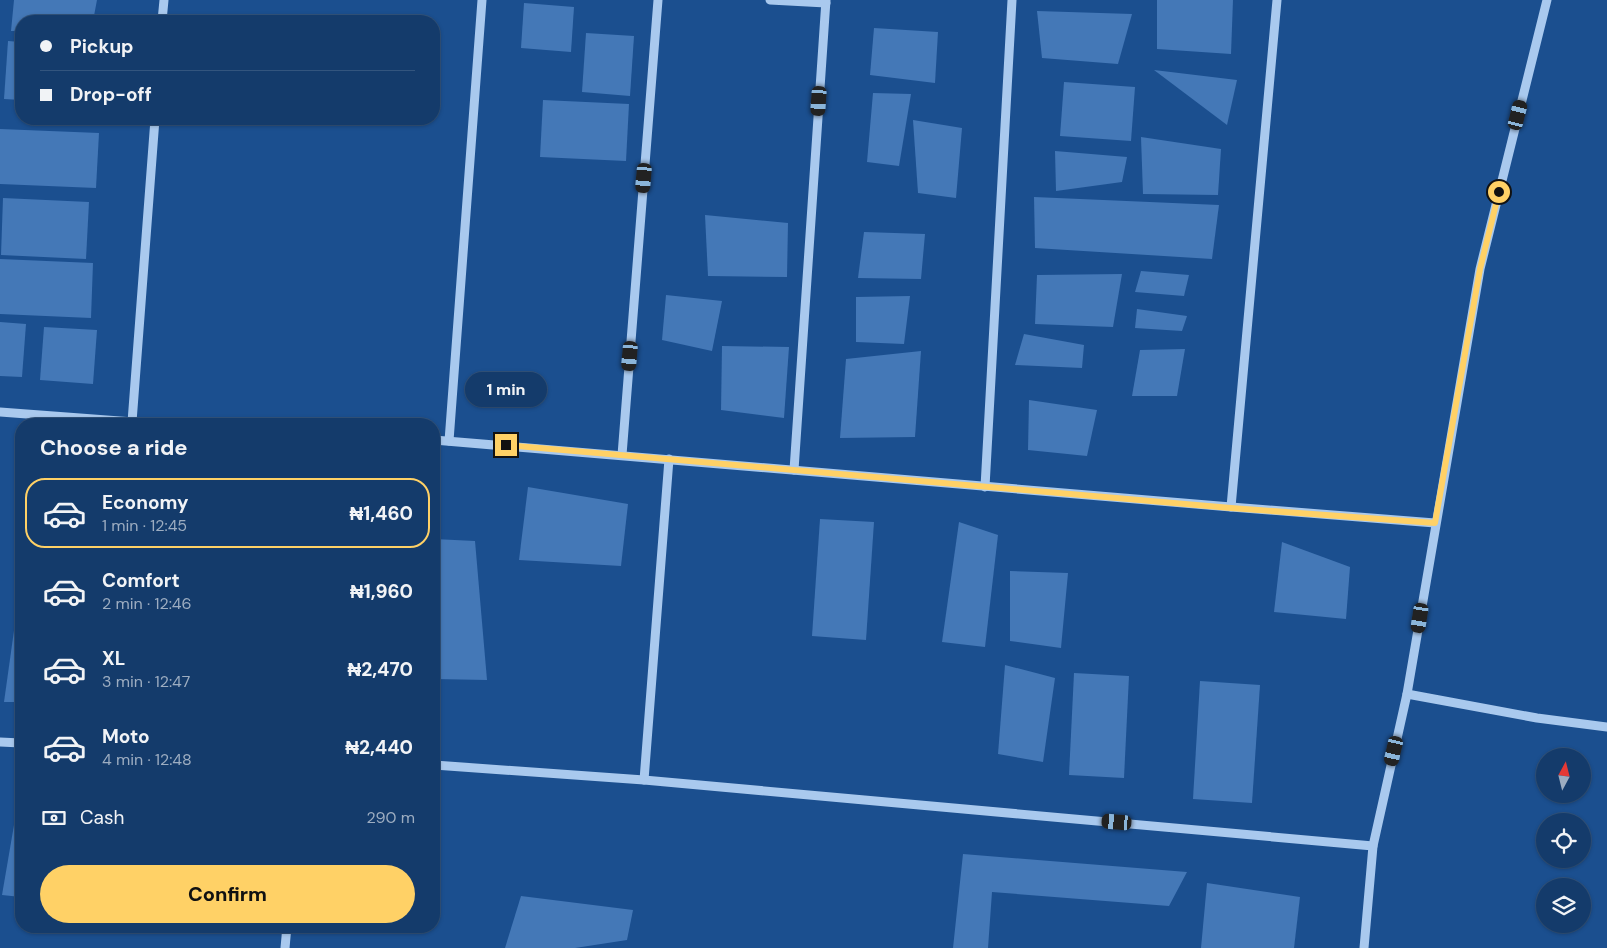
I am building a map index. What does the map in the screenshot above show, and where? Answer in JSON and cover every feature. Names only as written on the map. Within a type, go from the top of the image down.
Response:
[{"type":"street","points":[[163,15],[164,0]]},
{"type":"street","points":[[449,440],[482,0]]},
{"type":"street","points":[[622,455],[658,0]]},
{"type":"street","points":[[770,0],[826,2],[794,470]]},
{"type":"street","points":[[985,486],[1012,0]]},
{"type":"street","points":[[1231,508],[1276,0]]},
{"type":"street","points":[[1364,948],[1373,846],[1407,694],[1480,269],[1547,0]]},
{"type":"street","points":[[132,418],[155,125]]},
{"type":"street","points":[[0,412],[79,418]]},
{"type":"street","points":[[440,440],[1231,508],[1435,523]]},
{"type":"street","points":[[644,780],[668,459]]},
{"type":"street","points":[[1407,694],[1537,718],[1607,727]]},
{"type":"street","points":[[0,742],[15,743]]},
{"type":"street","points":[[440,764],[644,780],[1373,846]]},
{"type":"street","points":[[285,948],[286,933]]},
{"type":"building","points":[[14,0],[97,0],[94,15],[15,15],[15,31],[11,31]]},
{"type":"building","points":[[1157,0],[1233,0],[1231,54],[1157,49]]},
{"type":"building","points":[[524,3],[574,7],[571,52],[521,48]]},
{"type":"building","points":[[1037,11],[1132,14],[1118,64],[1042,58]]},
{"type":"building","points":[[874,28],[938,32],[935,83],[870,75]]},
{"type":"building","points":[[586,33],[634,36],[630,96],[582,92]]},
{"type":"building","points":[[8,41],[15,42],[15,100],[4,99]]},
{"type":"building","points":[[1154,70],[1237,80],[1227,125]]},
{"type":"building","points":[[1064,82],[1135,87],[1131,141],[1060,136]]},
{"type":"building","points":[[873,93],[911,94],[899,166],[867,162]]},
{"type":"building","points":[[543,100],[629,104],[626,161],[540,157]]},
{"type":"building","points":[[913,120],[962,128],[956,198],[918,193]]},
{"type":"building","points":[[0,129],[99,133],[96,188],[0,184]]},
{"type":"building","points":[[1141,137],[1221,149],[1218,195],[1143,194]]},
{"type":"building","points":[[1055,151],[1127,157],[1122,182],[1056,191]]},
{"type":"building","points":[[1034,197],[1219,205],[1212,259],[1035,248]]},
{"type":"building","points":[[3,198],[89,202],[86,259],[1,255]]},
{"type":"building","points":[[705,215],[788,223],[787,277],[708,276]]},
{"type":"building","points":[[864,232],[925,234],[921,279],[858,278]]},
{"type":"building","points":[[0,259],[93,263],[91,318],[0,314]]},
{"type":"building","points":[[1141,271],[1189,275],[1184,296],[1135,292]]},
{"type":"building","points":[[1122,274],[1113,327],[1035,324],[1037,275]]},
{"type":"building","points":[[666,295],[722,301],[712,351],[662,340]]},
{"type":"building","points":[[910,296],[904,344],[856,342],[856,297]]},
{"type":"building","points":[[1137,309],[1187,316],[1182,331],[1135,328]]},
{"type":"building","points":[[0,322],[26,324],[22,377],[0,376]]},
{"type":"building","points":[[44,327],[97,330],[93,384],[40,380]]},
{"type":"building","points":[[1024,334],[1084,345],[1082,368],[1015,365]]},
{"type":"building","points":[[722,346],[789,347],[784,418],[721,410]]},
{"type":"building","points":[[1185,349],[1177,396],[1132,396],[1140,350]]},
{"type":"building","points":[[921,351],[915,437],[840,438],[846,359]]},
{"type":"building","points":[[1029,400],[1097,410],[1087,456],[1028,450]]},
{"type":"building","points":[[528,487],[628,504],[621,566],[519,560]]},
{"type":"building","points":[[820,519],[874,522],[866,640],[812,636]]},
{"type":"building","points":[[959,522],[998,535],[985,647],[942,642]]},
{"type":"building","points":[[440,539],[475,541],[487,680],[440,679]]},
{"type":"building","points":[[1282,542],[1350,567],[1346,619],[1274,612]]},
{"type":"building","points":[[1010,571],[1068,573],[1061,648],[1010,641]]},
{"type":"building","points":[[15,623],[15,702],[4,702]]},
{"type":"building","points":[[1005,665],[1055,678],[1043,762],[998,754]]},
{"type":"building","points":[[1074,673],[1129,676],[1124,778],[1069,775]]},
{"type":"building","points":[[1200,681],[1260,685],[1252,803],[1193,799]]},
{"type":"building","points":[[15,819],[15,896],[2,895]]},
{"type":"building","points":[[963,854],[1187,872],[1169,906],[992,892],[988,948],[953,948]]},
{"type":"building","points":[[1207,883],[1300,897],[1294,948],[1201,948]]},
{"type":"building","points":[[521,896],[633,910],[627,940],[575,948],[505,948]]},
{"type":"route","points":[[506,445],[1231,508],[1435,523],[1480,269],[1499,192]]}]
